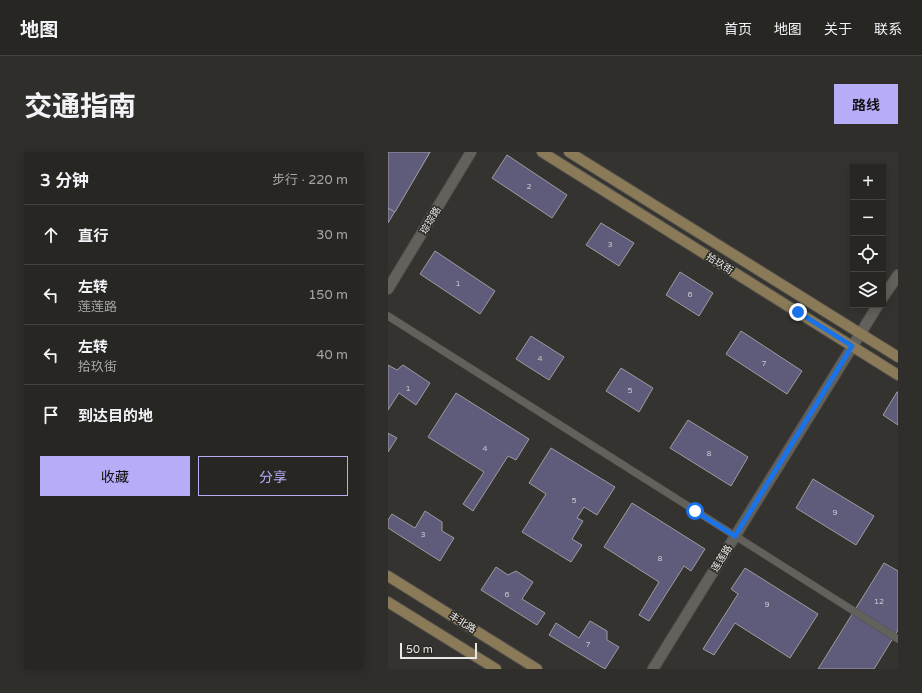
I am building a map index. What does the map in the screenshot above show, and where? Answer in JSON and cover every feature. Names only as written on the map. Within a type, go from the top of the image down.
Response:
[{"type":"main road","name":"拾玖街","points":[[542,152],[898,376]]},
{"type":"main road","name":"拾玖街","points":[[569,152],[898,357]]},
{"type":"main road","name":"丰北路","points":[[388,576],[537,669]]},
{"type":"main road","points":[[388,602],[496,669]]},
{"type":"street","name":"琮琮路","points":[[388,289],[471,152]]},
{"type":"street","points":[[886,293],[898,275]]},
{"type":"street","name":"莲莲路","points":[[652,669],[876,308]]},
{"type":"street","points":[[388,316],[898,639]]},
{"type":"building","points":[[388,152],[430,152],[388,223]]},
{"type":"building","points":[[388,152],[430,152],[395,212],[388,208]]},
{"type":"building","points":[[507,155],[567,195],[552,218],[492,178]]},
{"type":"building","points":[[601,223],[634,243],[619,266],[586,245]]},
{"type":"building","points":[[435,251],[495,291],[480,314],[420,274]]},
{"type":"building","points":[[680,272],[713,293],[699,316],[666,295]]},
{"type":"building","points":[[741,331],[802,371],[787,394],[726,354]]},
{"type":"building","points":[[531,336],[564,357],[549,380],[516,359]]},
{"type":"building","points":[[388,365],[397,370],[403,365],[430,383],[416,405],[399,393],[388,410]]},
{"type":"building","points":[[621,368],[653,388],[639,412],[606,391]]},
{"type":"building","points":[[898,392],[898,425],[883,415]]},
{"type":"building","points":[[456,393],[529,439],[516,460],[508,456],[473,511],[463,504],[484,472],[428,437]]},
{"type":"building","points":[[688,420],[748,457],[731,486],[670,448]]},
{"type":"building","points":[[388,433],[397,438],[388,452]]},
{"type":"building","points":[[551,448],[615,487],[597,515],[584,507],[577,518],[583,521],[572,539],[582,545],[571,562],[522,532],[546,494],[529,483]]},
{"type":"building","points":[[813,479],[874,516],[856,545],[796,508]]},
{"type":"building","points":[[632,503],[705,549],[691,571],[684,566],[649,621],[639,615],[659,582],[604,547]]},
{"type":"building","points":[[425,511],[442,522],[442,531],[454,538],[440,561],[388,528],[388,520],[392,514],[415,528]]},
{"type":"building","points":[[884,563],[898,571],[898,630],[874,669],[818,669]]},
{"type":"building","points":[[496,567],[508,575],[516,571],[533,582],[522,599],[545,613],[537,625],[481,590]]},
{"type":"building","points":[[745,568],[818,614],[790,658],[735,623],[714,655],[703,649],[738,594],[731,589]]},
{"type":"building","points":[[590,621],[607,631],[607,640],[619,647],[605,669],[549,635],[556,623],[579,638]]},
{"type":"route","points":[[695,511],[735,536],[852,346],[798,312]]}]
